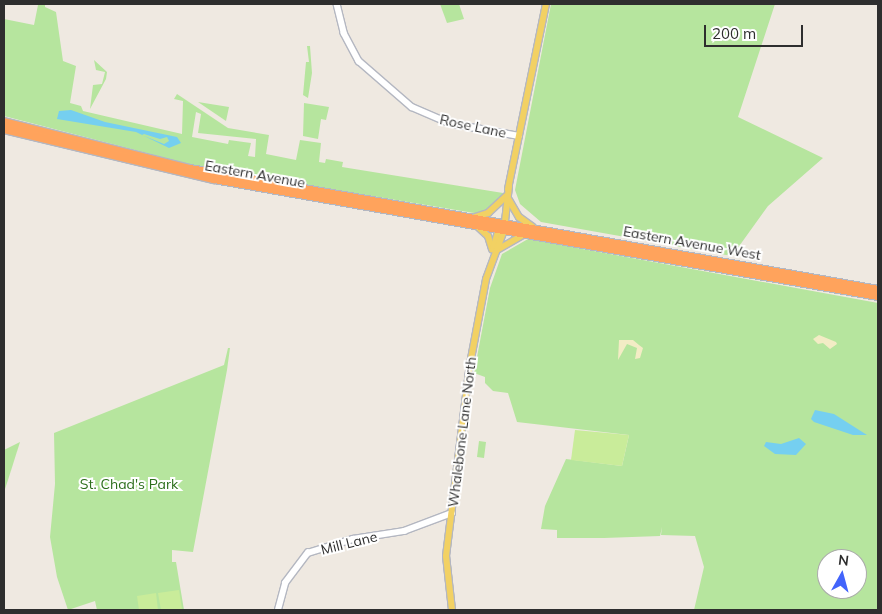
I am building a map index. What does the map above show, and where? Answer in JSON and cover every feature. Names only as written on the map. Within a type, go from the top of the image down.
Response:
[{"type":"highway","name":"Eastern Avenue","points":[[4,122],[190,169],[385,201],[473,220]]},
{"type":"highway","name":"Eastern Avenue","points":[[4,129],[166,170],[502,225]]},
{"type":"highway","points":[[385,201],[580,242]]},
{"type":"highway","name":"Eastern Avenue West","points":[[502,225],[878,290]]},
{"type":"highway","name":"Eastern Avenue West","points":[[533,230],[580,242],[878,296]]},
{"type":"main road","name":"Whalebone Lane North","points":[[452,610],[446,556],[470,364],[494,252],[502,225],[546,4]]},
{"type":"main road","points":[[508,196],[512,207],[521,220],[533,230],[494,252],[488,236],[473,220],[486,214],[508,196]]},
{"type":"street","name":"Rose Lane","points":[[337,4],[344,33],[360,61],[412,107],[449,123],[519,136]]},
{"type":"street","name":"Mill Lane","points":[[278,610],[286,580],[308,554],[353,539],[404,531],[452,513]]},
{"type":"green space","points":[[45,4],[45,7],[56,12],[63,61],[76,66],[70,103],[81,106],[83,111],[182,134],[183,101],[174,99],[177,94],[228,128],[269,135],[266,154],[296,160],[300,140],[321,143],[319,162],[325,163],[326,159],[343,162],[342,167],[503,193],[500,201],[480,214],[306,185],[197,166],[4,116],[4,19],[34,25],[38,5]],"holes":[[[196,112],[201,114],[198,133],[256,139],[255,157],[248,156],[251,143],[229,140],[228,144],[192,137]]]},
{"type":"green space","points":[[440,4],[459,4],[464,19],[447,23]]},
{"type":"green space","points":[[551,4],[775,4],[738,117],[823,158],[768,206],[732,256],[541,222],[520,204],[515,190]]},
{"type":"green space","points":[[307,46],[310,46],[312,73],[308,98],[303,95],[306,62],[309,62]]},
{"type":"green space","points":[[94,60],[107,72],[106,79],[90,109],[93,85],[102,84],[105,72],[96,70]]},
{"type":"green space","points":[[198,102],[229,107],[226,121]]},
{"type":"green space","points":[[304,103],[329,107],[326,120],[321,119],[318,139],[303,136]]},
{"type":"green space","points":[[528,239],[878,303],[878,610],[694,610],[704,567],[695,536],[661,535],[662,527],[660,536],[557,538],[557,530],[541,529],[545,506],[566,459],[622,466],[629,435],[517,422],[508,393],[493,391],[485,383],[485,377],[474,373],[490,288],[502,254]]},
{"type":"green space","name":"St. Chad's Park","points":[[228,348],[230,348],[227,370],[193,552],[172,550],[172,562],[176,562],[184,610],[97,610],[95,601],[68,610],[57,577],[50,537],[55,484],[54,433],[224,365]]},
{"type":"green space","points":[[575,430],[629,435],[622,466],[571,460]]},
{"type":"green space","points":[[479,441],[486,442],[484,458],[477,457]]},
{"type":"green space","points":[[20,442],[8,480],[4,492],[4,450]]},
{"type":"green space","points":[[179,590],[182,609],[161,610],[158,593]]},
{"type":"green space","points":[[156,593],[158,610],[139,610],[137,596]]},
{"type":"sand","points":[[819,335],[837,344],[830,349],[823,343],[818,344],[813,339]]},
{"type":"sand","points":[[619,340],[633,340],[643,348],[640,358],[635,359],[637,348],[627,344],[618,360]]},
{"type":"water","points":[[71,110],[105,122],[177,137],[181,143],[169,148],[143,135],[164,144],[169,141],[167,137],[160,139],[136,132],[57,119],[59,111]]},
{"type":"water","points":[[815,410],[834,414],[867,435],[853,435],[814,422],[811,419]]},
{"type":"water","points":[[799,438],[806,444],[796,455],[775,454],[764,446],[766,442],[781,444]]}]
